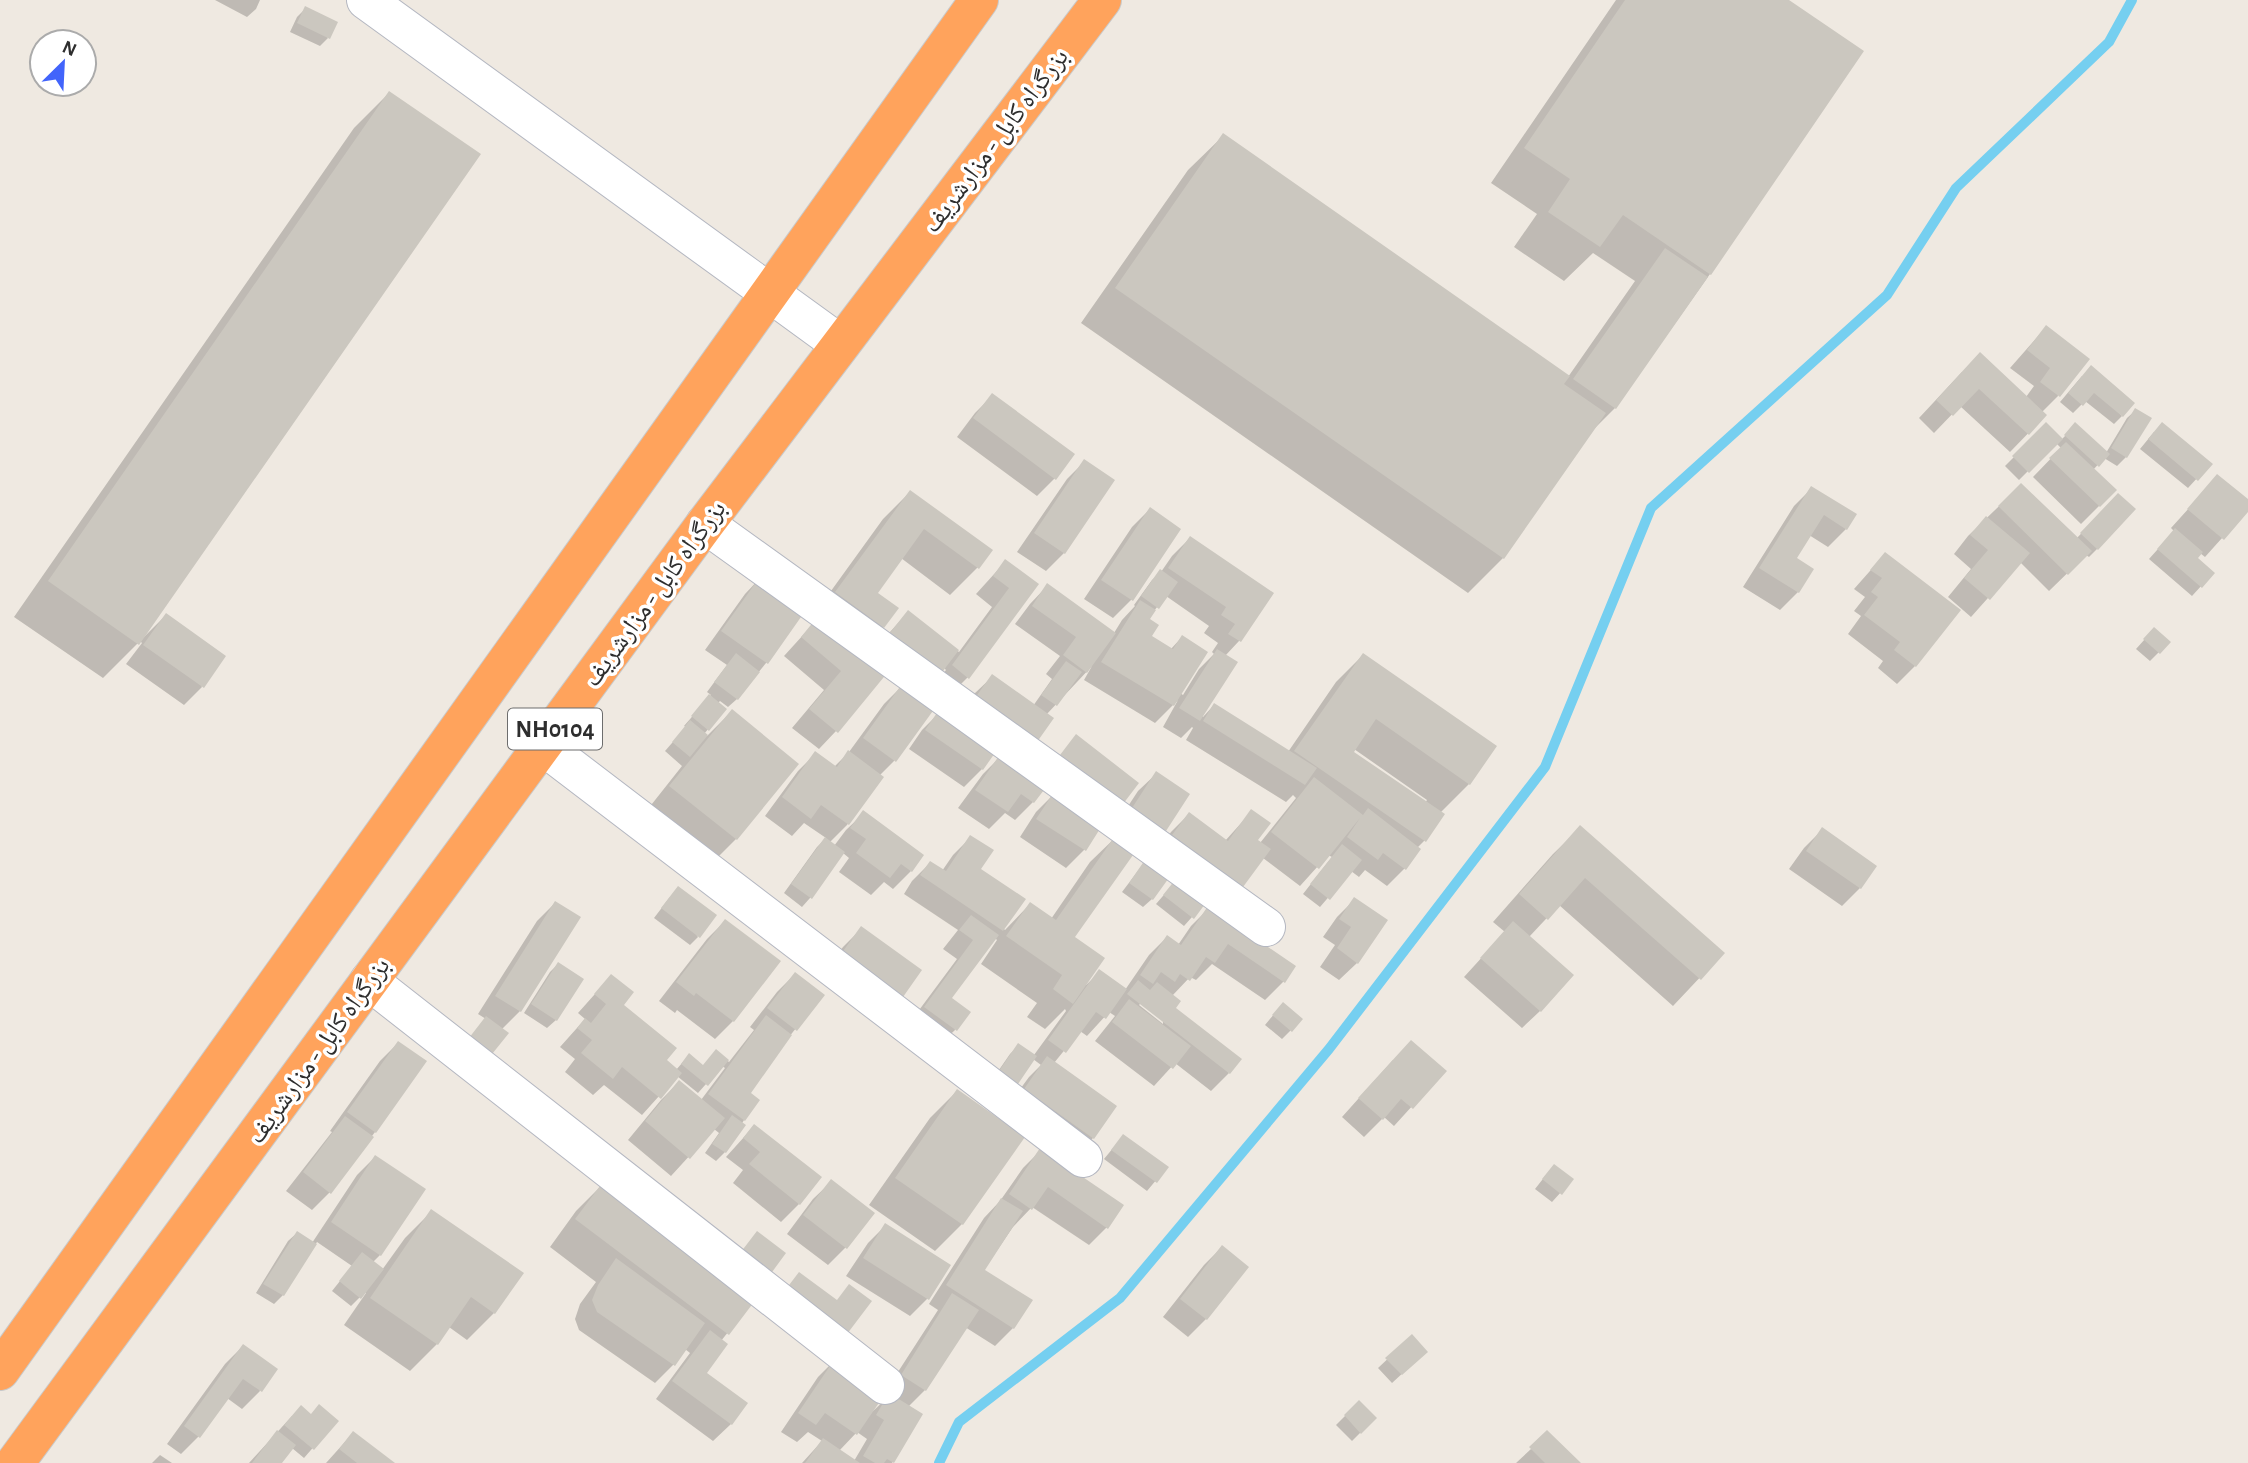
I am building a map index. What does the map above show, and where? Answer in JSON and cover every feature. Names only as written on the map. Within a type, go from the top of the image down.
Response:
[{"type":"highway","name":"NH0104","points":[[0,1371],[979,0]]},
{"type":"highway","name":"بزرگراه کابل - مزارشریف","points":[[15,1463],[705,524],[1102,0]]},
{"type":"street","points":[[366,0],[840,344]]},
{"type":"street","points":[[705,524],[1266,927]]},
{"type":"street","points":[[543,746],[1083,1158]]},
{"type":"street","points":[[369,981],[885,1385]]},
{"type":"building","points":[[1625,0],[1789,0],[1864,51],[1711,275],[1623,215],[1600,247],[1548,212],[1570,179],[1524,148]]},
{"type":"building","points":[[305,6],[338,22],[330,39],[297,23]]},
{"type":"building","points":[[389,91],[481,154],[139,645],[48,581]]},
{"type":"building","points":[[1223,133],[1570,376],[1564,384],[1606,413],[1504,559],[1115,288]]},
{"type":"building","points":[[1665,248],[1708,277],[1616,409],[1573,379]]},
{"type":"building","points":[[2046,325],[2090,359],[2060,397],[2040,382],[2050,368],[2027,350]]},
{"type":"building","points":[[1980,352],[2047,415],[2029,435],[1979,389],[1953,416],[1936,400]]},
{"type":"building","points":[[2091,365],[2135,403],[2123,417],[2094,393],[2083,406],[2068,393]]},
{"type":"building","points":[[992,393],[1075,454],[1056,480],[973,418]]},
{"type":"building","points":[[2135,408],[2152,418],[2127,458],[2111,448]]},
{"type":"building","points":[[2046,422],[2063,439],[2029,473],[2012,456]]},
{"type":"building","points":[[2075,422],[2110,454],[2099,467],[2064,435]]},
{"type":"building","points":[[2162,422],[2213,464],[2198,481],[2148,439]]},
{"type":"building","points":[[2066,442],[2117,490],[2100,507],[2049,458]]},
{"type":"building","points":[[1084,459],[1115,480],[1065,554],[1034,533]]},
{"type":"building","points":[[2217,474],[2248,499],[2248,512],[2224,540],[2187,509]]},
{"type":"building","points":[[2021,483],[2092,551],[2068,575],[1998,506]]},
{"type":"building","points":[[1811,486],[1857,514],[1847,530],[1824,515],[1797,558],[1814,569],[1799,593],[1759,568]]},
{"type":"building","points":[[910,490],[993,550],[979,569],[924,529],[878,593],[899,608],[884,628],[835,592]]},
{"type":"building","points":[[2118,493],[2136,509],[2098,550],[2080,533]]},
{"type":"building","points":[[1150,507],[1181,529],[1133,601],[1101,580]]},
{"type":"building","points":[[1986,516],[2030,553],[1990,600],[1964,578],[1988,550],[1970,535]]},
{"type":"building","points":[[2175,528],[2203,552],[2198,558],[2215,573],[2202,588],[2157,549]]},
{"type":"building","points":[[1190,536],[1274,593],[1241,642],[1228,634],[1235,624],[1221,615],[1226,607],[1168,568]]},
{"type":"building","points":[[1885,552],[1961,610],[1916,667],[1894,650],[1900,642],[1864,615],[1878,597],[1871,592],[1882,578],[1870,570]]},
{"type":"building","points":[[1005,559],[1039,584],[969,679],[952,665],[1009,588],[993,576]]},
{"type":"building","points":[[1160,569],[1178,582],[1159,609],[1141,596]]},
{"type":"building","points":[[762,574],[808,607],[768,664],[721,631]]},
{"type":"building","points":[[1047,583],[1116,633],[1087,673],[1063,655],[1076,637],[1032,606]]},
{"type":"building","points":[[1140,600],[1156,610],[1150,619],[1159,625],[1152,636],[1173,649],[1182,635],[1208,652],[1174,706],[1101,662]]},
{"type":"building","points":[[908,610],[959,650],[940,675],[889,634]]},
{"type":"building","points":[[166,613],[226,656],[204,688],[143,645]]},
{"type":"building","points":[[819,615],[888,672],[838,733],[809,709],[841,671],[801,637]]},
{"type":"building","points":[[2154,627],[2171,642],[2160,654],[2143,639]]},
{"type":"building","points":[[1217,649],[1238,662],[1200,721],[1179,708]]},
{"type":"building","points":[[736,653],[760,672],[738,700],[714,682]]},
{"type":"building","points":[[1363,653],[1497,746],[1470,785],[1376,719],[1354,752],[1445,814],[1426,842],[1294,751]]},
{"type":"building","points":[[1066,661],[1082,672],[1057,706],[1041,695]]},
{"type":"building","points":[[992,674],[1054,718],[1037,742],[975,698]]},
{"type":"building","points":[[902,684],[935,708],[896,762],[863,738]]},
{"type":"building","points":[[709,694],[727,709],[709,731],[691,716]]},
{"type":"building","points":[[1214,703],[1317,768],[1305,785],[1203,721]]},
{"type":"building","points":[[732,709],[799,764],[737,840],[669,786]]},
{"type":"building","points":[[939,710],[997,750],[983,770],[925,730]]},
{"type":"building","points":[[690,720],[708,735],[690,757],[672,742]]},
{"type":"building","points":[[1076,734],[1139,783],[1123,804],[1060,755]]},
{"type":"building","points":[[848,750],[884,777],[849,825],[821,805],[811,819],[782,797],[815,751],[837,767]]},
{"type":"building","points":[[1001,753],[1047,786],[1034,803],[1021,794],[1008,812],[975,790]]},
{"type":"building","points":[[1156,771],[1190,794],[1166,831],[1132,808]]},
{"type":"building","points":[[1314,777],[1363,815],[1368,808],[1421,849],[1406,870],[1383,853],[1378,860],[1347,837],[1360,818],[1319,869],[1271,832]]},
{"type":"building","points":[[1054,792],[1103,824],[1086,851],[1036,819]]},
{"type":"building","points":[[1251,809],[1271,823],[1258,840],[1271,849],[1243,887],[1172,835],[1189,812],[1228,841]]},
{"type":"building","points":[[863,810],[924,855],[912,872],[901,864],[890,878],[856,853],[866,839],[850,828]]},
{"type":"building","points":[[1580,825],[1725,953],[1701,980],[1585,878],[1548,920],[1519,894]]},
{"type":"building","points":[[1822,827],[1877,866],[1861,889],[1806,851]]},
{"type":"building","points":[[1117,833],[1138,848],[1075,937],[1105,958],[1073,1004],[1053,989],[1062,975],[1006,936],[1030,902],[1056,920]]},
{"type":"building","points":[[970,835],[994,850],[981,869],[1026,899],[1003,931],[920,875],[930,861],[946,871]]},
{"type":"building","points":[[825,837],[845,852],[812,899],[791,884]]},
{"type":"building","points":[[1342,844],[1362,860],[1330,900],[1310,884]]},
{"type":"building","points":[[1147,857],[1171,875],[1153,900],[1129,883]]},
{"type":"building","points":[[1175,880],[1205,904],[1194,919],[1163,895]]},
{"type":"building","points":[[678,886],[717,915],[700,938],[661,908]]},
{"type":"building","points":[[1354,897],[1388,920],[1358,964],[1337,948],[1351,927],[1339,919]]},
{"type":"building","points":[[555,901],[581,917],[521,1012],[495,996]]},
{"type":"building","points":[[1208,906],[1296,966],[1285,983],[1228,944],[1215,963],[1206,957],[1190,981],[1180,974],[1175,982],[1161,972],[1153,984],[1140,975],[1167,935],[1181,945]]},
{"type":"building","points":[[971,915],[999,935],[952,998],[971,1012],[957,1031],[924,1007],[973,940],[959,930]]},
{"type":"building","points":[[725,919],[781,961],[734,1022],[696,993],[694,996],[676,982]]},
{"type":"building","points":[[1513,921],[1574,975],[1541,1012],[1480,958]]},
{"type":"building","points":[[861,926],[922,970],[903,997],[841,954]]},
{"type":"building","points":[[558,962],[584,979],[557,1021],[531,1004]]},
{"type":"building","points":[[1099,969],[1127,989],[1106,1019],[1096,1012],[1066,1053],[1048,1040]]},
{"type":"building","points":[[795,972],[825,995],[797,1031],[767,1008]]},
{"type":"building","points":[[611,974],[634,992],[624,1005],[677,1048],[667,1060],[682,1073],[661,1099],[622,1067],[613,1079],[581,1053],[592,1040],[577,1028],[585,1018],[591,1023],[606,1004],[594,994]]},
{"type":"building","points":[[1138,980],[1150,990],[1157,982],[1181,1001],[1176,1008],[1242,1059],[1230,1074],[1127,994]]},
{"type":"building","points":[[1129,999],[1191,1046],[1173,1069],[1112,1022]]},
{"type":"building","points":[[1283,1002],[1303,1019],[1292,1032],[1272,1015]]},
{"type":"building","points":[[766,1015],[792,1035],[751,1093],[760,1100],[745,1121],[708,1094]]},
{"type":"building","points":[[486,1016],[509,1033],[484,1064],[462,1047]]},
{"type":"building","points":[[1411,1040],[1447,1071],[1413,1109],[1401,1099],[1383,1120],[1358,1098]]},
{"type":"building","points":[[398,1041],[427,1061],[376,1133],[347,1112]]},
{"type":"building","points":[[1018,1043],[1037,1056],[1018,1084],[999,1071]]},
{"type":"building","points":[[716,1049],[729,1060],[708,1086],[681,1064],[689,1053],[703,1065]]},
{"type":"building","points":[[1047,1056],[1117,1106],[1094,1139],[1024,1089]]},
{"type":"building","points":[[679,1080],[725,1118],[690,1159],[645,1121]]},
{"type":"building","points":[[957,1089],[1025,1137],[963,1225],[895,1178]]},
{"type":"building","points":[[732,1115],[746,1125],[726,1153],[712,1144]]},
{"type":"building","points":[[345,1116],[374,1137],[331,1194],[303,1172]]},
{"type":"building","points":[[754,1124],[822,1177],[800,1205],[749,1164],[760,1152],[743,1138]]},
{"type":"building","points":[[1123,1134],[1169,1167],[1157,1183],[1111,1150]]},
{"type":"building","points":[[1040,1148],[1124,1205],[1108,1229],[1048,1187],[1032,1210],[1009,1194]]},
{"type":"building","points":[[375,1155],[426,1189],[381,1256],[331,1222]]},
{"type":"building","points":[[1554,1164],[1574,1179],[1562,1195],[1542,1179]]},
{"type":"building","points":[[831,1179],[875,1213],[847,1249],[803,1215]]},
{"type":"building","points":[[603,1182],[757,1298],[729,1335],[575,1219]]},
{"type":"building","points":[[1001,1198],[1023,1211],[985,1270],[1033,1300],[1014,1329],[946,1285]]},
{"type":"building","points":[[431,1209],[524,1273],[495,1314],[471,1297],[438,1345],[370,1298]]},
{"type":"building","points":[[885,1223],[951,1265],[929,1300],[863,1258]]},
{"type":"building","points":[[297,1231],[317,1244],[284,1296],[263,1284]]},
{"type":"building","points":[[757,1231],[786,1253],[764,1283],[734,1261]]},
{"type":"building","points":[[1222,1245],[1249,1267],[1207,1320],[1180,1299]]},
{"type":"building","points":[[362,1252],[384,1269],[361,1299],[339,1281]]},
{"type":"building","points":[[616,1258],[705,1323],[675,1366],[597,1312],[592,1300],[598,1285]]},
{"type":"building","points":[[799,1272],[837,1300],[849,1284],[872,1301],[844,1338],[783,1293]]},
{"type":"building","points":[[952,1293],[979,1310],[926,1391],[901,1375]]},
{"type":"building","points":[[710,1330],[728,1344],[707,1373],[748,1403],[732,1425],[672,1381]]},
{"type":"building","points":[[1412,1334],[1428,1352],[1402,1375],[1385,1358]]},
{"type":"building","points":[[243,1344],[278,1369],[262,1392],[243,1379],[200,1438],[184,1426]]},
{"type":"building","points":[[836,1357],[887,1391],[857,1435],[825,1413],[816,1425],[798,1413]]},
{"type":"building","points":[[889,1393],[923,1414],[894,1463],[887,1459],[884,1463],[875,1463],[863,1456],[884,1420],[876,1415]]},
{"type":"building","points":[[1359,1400],[1377,1418],[1361,1434],[1344,1415]]},
{"type":"building","points":[[319,1404],[339,1421],[314,1450],[284,1425],[301,1405],[311,1414]]},
{"type":"building","points":[[277,1430],[296,1445],[282,1463],[252,1463]]},
{"type":"building","points":[[1547,1430],[1581,1463],[1545,1463],[1529,1447]]},
{"type":"building","points":[[353,1431],[395,1463],[357,1463],[339,1449]]},
{"type":"building","points":[[823,1438],[860,1463],[805,1463]]},
{"type":"waterway","points":[[939,1463],[959,1422],[1120,1298],[1329,1049],[1545,767],[1651,508],[1887,295],[1956,188],[2109,42],[2132,0]]}]
